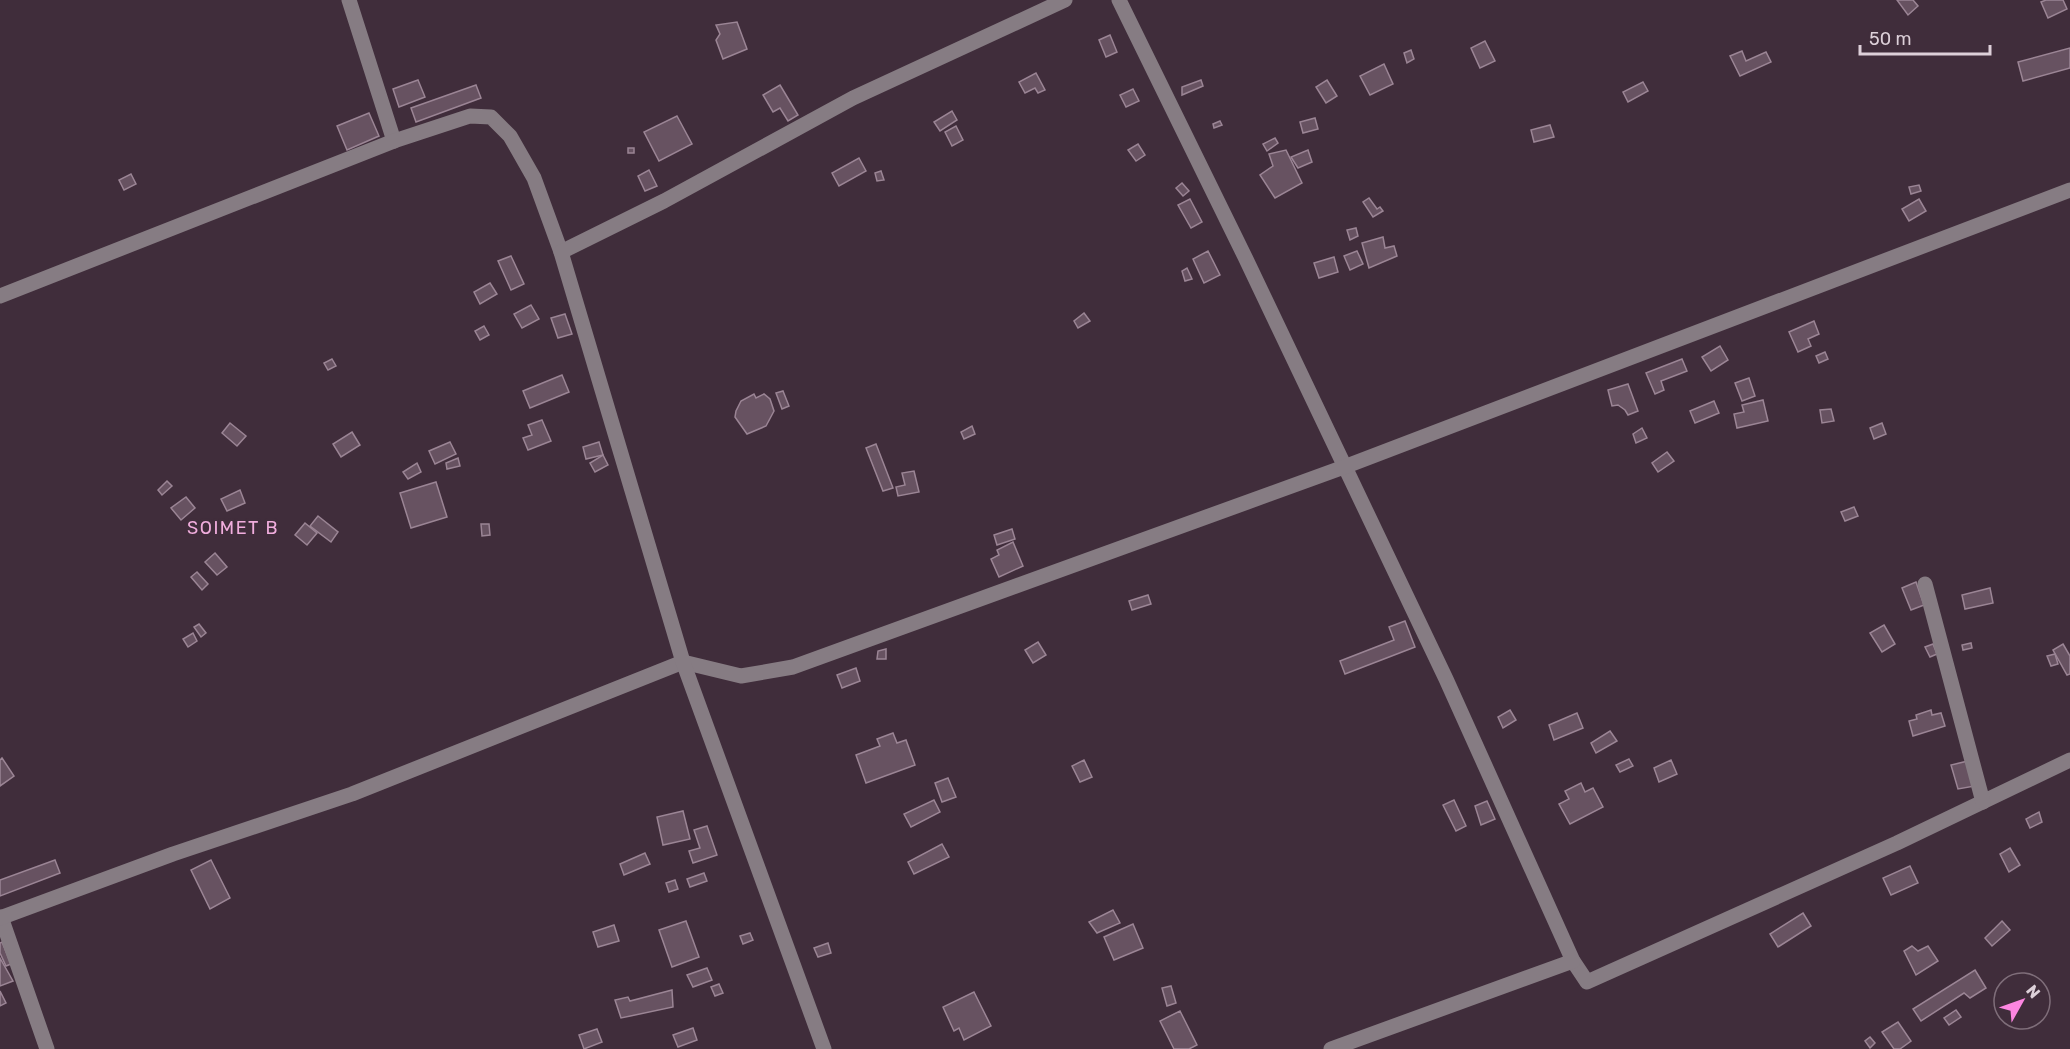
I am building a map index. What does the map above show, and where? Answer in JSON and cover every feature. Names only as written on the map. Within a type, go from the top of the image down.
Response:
[{"type":"street","points":[[349,0],[394,141]]},
{"type":"street","points":[[561,252],[664,201],[853,98],[1065,0]]},
{"type":"street","points":[[1119,0],[1446,679],[1573,961],[1587,982],[1897,843],[2070,760]]},
{"type":"street","points":[[0,296],[394,141],[470,116],[490,117],[510,136],[534,178],[561,252],[682,662],[824,1049]]},
{"type":"street","points":[[47,1049],[0,918],[173,854],[352,794],[682,662],[741,676],[794,666],[1344,467],[2070,190]]},
{"type":"street","points":[[1924,584],[1983,802]]},
{"type":"street","points":[[1331,1049],[1573,961]]},
{"type":"building","points":[[1897,0],[1913,0],[1918,6],[1908,15]]},
{"type":"building","points":[[2063,0],[2067,9],[2048,18],[2041,2]]},
{"type":"building","points":[[737,22],[747,49],[723,59],[716,40],[720,34],[716,25]]},
{"type":"building","points":[[1110,35],[1117,52],[1106,57],[1099,40]]},
{"type":"building","points":[[1485,41],[1495,61],[1480,68],[1471,48]]},
{"type":"building","points":[[2070,48],[2070,68],[2023,81],[2018,62]]},
{"type":"building","points":[[1411,50],[1414,59],[1407,63],[1404,53]]},
{"type":"building","points":[[1742,51],[1746,61],[1766,52],[1771,62],[1740,76],[1730,56]]},
{"type":"building","points":[[1384,64],[1393,84],[1370,95],[1360,76]]},
{"type":"building","points":[[1036,73],[1045,90],[1038,93],[1035,88],[1025,93],[1019,82]]},
{"type":"building","points":[[418,80],[425,97],[399,107],[393,89]]},
{"type":"building","points":[[1201,80],[1203,86],[1182,95],[1182,87]]},
{"type":"building","points":[[1327,80],[1337,96],[1326,103],[1316,87]]},
{"type":"building","points":[[1643,82],[1648,91],[1628,102],[1623,92]]},
{"type":"building","points":[[476,85],[481,98],[416,122],[411,108]]},
{"type":"building","points":[[780,85],[798,115],[788,121],[780,108],[773,112],[763,95]]},
{"type":"building","points":[[1133,89],[1139,101],[1126,107],[1120,95]]},
{"type":"building","points":[[952,111],[957,120],[940,131],[934,122]]},
{"type":"building","points":[[369,113],[379,136],[347,150],[337,126]]},
{"type":"building","points":[[677,116],[692,144],[659,161],[644,132]]},
{"type":"building","points":[[1315,118],[1318,129],[1303,133],[1300,122]]},
{"type":"building","points":[[1220,121],[1222,125],[1214,128],[1213,124]]},
{"type":"building","points":[[1550,125],[1554,137],[1534,142],[1531,130]]},
{"type":"building","points":[[956,126],[963,140],[952,146],[945,132]]},
{"type":"building","points":[[1275,138],[1278,143],[1267,151],[1263,144]]},
{"type":"building","points":[[1138,144],[1145,155],[1136,161],[1128,150]]},
{"type":"building","points":[[628,148],[634,148],[634,153],[628,153]]},
{"type":"building","points":[[1286,150],[1302,183],[1275,198],[1260,175],[1273,166],[1269,154]]},
{"type":"building","points":[[1308,150],[1312,162],[1298,168],[1291,157]]},
{"type":"building","points":[[859,158],[866,171],[839,186],[832,173]]},
{"type":"building","points":[[649,170],[657,186],[645,191],[638,176]]},
{"type":"building","points":[[881,171],[884,180],[877,181],[875,173]]},
{"type":"building","points":[[131,174],[136,184],[124,190],[119,180]]},
{"type":"building","points":[[1182,183],[1189,191],[1183,196],[1176,188]]},
{"type":"building","points":[[1919,185],[1921,191],[1911,194],[1909,187]]},
{"type":"building","points":[[1369,198],[1377,209],[1380,207],[1383,211],[1373,217],[1363,202]]},
{"type":"building","points":[[1190,199],[1202,222],[1191,228],[1178,205]]},
{"type":"building","points":[[1919,199],[1926,211],[1909,221],[1902,209]]},
{"type":"building","points":[[1356,228],[1358,236],[1350,240],[1347,230]]},
{"type":"building","points":[[1383,237],[1385,248],[1394,246],[1397,256],[1369,268],[1362,243]]},
{"type":"building","points":[[1208,251],[1220,275],[1204,283],[1193,259]]},
{"type":"building","points":[[1357,251],[1363,264],[1350,270],[1344,256]]},
{"type":"building","points":[[511,256],[524,284],[511,290],[498,261]]},
{"type":"building","points":[[1334,257],[1338,272],[1319,278],[1314,263]]},
{"type":"building","points":[[1187,268],[1192,279],[1185,281],[1182,271]]},
{"type":"building","points":[[490,283],[497,294],[480,304],[474,292]]},
{"type":"building","points":[[531,305],[539,319],[522,328],[514,314]]},
{"type":"building","points":[[1084,313],[1090,321],[1078,328],[1074,321]]},
{"type":"building","points":[[565,314],[572,334],[558,338],[551,318]]},
{"type":"building","points":[[1814,321],[1819,334],[1808,339],[1811,346],[1798,352],[1789,332]]},
{"type":"building","points":[[484,326],[489,335],[480,340],[475,331]]},
{"type":"building","points":[[1720,346],[1728,360],[1711,371],[1702,357]]},
{"type":"building","points":[[1825,352],[1828,359],[1819,363],[1816,356]]},
{"type":"building","points":[[332,359],[336,366],[328,370],[324,363]]},
{"type":"building","points":[[1682,359],[1687,371],[1661,381],[1664,390],[1655,394],[1646,373]]},
{"type":"building","points":[[562,375],[569,392],[530,408],[523,391]]},
{"type":"building","points":[[1749,378],[1755,396],[1742,401],[1735,383]]},
{"type":"building","points":[[1628,384],[1638,411],[1628,415],[1618,405],[1612,406],[1608,390]]},
{"type":"building","points":[[783,391],[789,406],[782,409],[776,393]]},
{"type":"building","points":[[754,394],[756,398],[764,394],[770,399],[774,411],[766,426],[747,434],[735,417],[736,411],[741,401]]},
{"type":"building","points":[[1763,400],[1768,421],[1737,428],[1734,414],[1744,412],[1742,405]]},
{"type":"building","points":[[1714,401],[1719,413],[1695,423],[1690,411]]},
{"type":"building","points":[[1831,409],[1834,421],[1822,423],[1820,410]]},
{"type":"building","points":[[542,420],[551,441],[528,450],[523,438],[532,435],[528,425]]},
{"type":"building","points":[[230,423],[246,436],[237,446],[222,433]]},
{"type":"building","points":[[1882,423],[1886,434],[1874,439],[1870,428]]},
{"type":"building","points":[[972,426],[975,434],[964,439],[961,432]]},
{"type":"building","points":[[1642,428],[1647,438],[1636,443],[1633,434]]},
{"type":"building","points":[[352,432],[360,445],[341,457],[333,444]]},
{"type":"building","points":[[450,442],[456,454],[435,464],[429,451]]},
{"type":"building","points":[[599,442],[603,455],[586,459],[583,447]]},
{"type":"building","points":[[876,444],[893,488],[883,491],[866,448]]},
{"type":"building","points":[[1667,452],[1674,461],[1658,472],[1652,463]]},
{"type":"building","points":[[603,455],[608,465],[595,472],[590,463]]},
{"type":"building","points":[[458,458],[460,466],[447,469],[446,463]]},
{"type":"building","points":[[417,463],[421,472],[408,479],[403,472]]},
{"type":"building","points":[[914,471],[919,492],[898,496],[896,487],[905,485],[902,473]]},
{"type":"building","points":[[167,481],[172,486],[162,495],[158,490]]},
{"type":"building","points":[[436,482],[447,517],[411,528],[400,493]]},
{"type":"building","points":[[240,490],[245,503],[227,511],[221,499]]},
{"type":"building","points":[[186,497],[195,508],[181,520],[171,508]]},
{"type":"building","points":[[1854,507],[1858,516],[1845,521],[1841,512]]},
{"type":"building","points":[[318,516],[338,532],[331,542],[310,526]]},
{"type":"building","points":[[305,523],[317,533],[307,545],[295,535]]},
{"type":"building","points":[[481,524],[489,524],[490,535],[482,536]]},
{"type":"building","points":[[1012,529],[1015,539],[997,545],[994,535]]},
{"type":"building","points":[[1013,542],[1023,566],[999,577],[991,559],[999,555],[997,550]]},
{"type":"building","points":[[215,553],[227,567],[217,575],[205,562]]},
{"type":"building","points":[[197,572],[208,584],[202,590],[191,577]]},
{"type":"building","points":[[1916,582],[1924,605],[1911,610],[1902,588]]},
{"type":"building","points":[[1990,588],[1993,603],[1965,609],[1962,595]]},
{"type":"building","points":[[1148,595],[1151,604],[1132,610],[1129,601]]},
{"type":"building","points":[[1405,621],[1415,647],[1345,674],[1340,661],[1394,640],[1389,627]]},
{"type":"building","points":[[199,624],[206,633],[201,637],[194,627]]},
{"type":"building","points":[[1884,625],[1895,644],[1882,652],[1870,633]]},
{"type":"building","points":[[193,633],[197,641],[188,647],[183,639]]},
{"type":"building","points":[[1038,642],[1046,655],[1033,663],[1025,650]]},
{"type":"building","points":[[1971,643],[1972,648],[1963,650],[1962,645]]},
{"type":"building","points":[[1933,644],[1937,654],[1930,657],[1925,647]]},
{"type":"building","points":[[2063,644],[2070,656],[2070,674],[2067,675],[2053,650]]},
{"type":"building","points":[[886,649],[886,659],[877,659],[878,651]]},
{"type":"building","points":[[2055,654],[2058,664],[2051,666],[2047,656]]},
{"type":"building","points":[[856,668],[860,681],[842,688],[837,675]]},
{"type":"building","points":[[1510,710],[1516,720],[1503,728],[1498,717]]},
{"type":"building","points":[[1931,710],[1932,715],[1941,713],[1945,726],[1913,736],[1909,721],[1917,719],[1916,715]]},
{"type":"building","points":[[1577,713],[1583,728],[1554,740],[1549,725]]},
{"type":"building","points":[[1610,731],[1617,741],[1596,753],[1591,743]]},
{"type":"building","points":[[893,733],[897,743],[906,740],[915,765],[866,783],[856,755],[880,746],[877,739]]},
{"type":"building","points":[[2,758],[14,776],[0,786],[0,760]]},
{"type":"building","points":[[1629,759],[1633,766],[1620,772],[1616,765]]},
{"type":"building","points":[[1084,760],[1092,777],[1080,782],[1072,766]]},
{"type":"building","points":[[1671,760],[1677,774],[1659,782],[1654,768]]},
{"type":"building","points":[[1968,761],[1975,786],[1958,789],[1951,765]]},
{"type":"building","points":[[948,778],[956,797],[942,802],[935,783]]},
{"type":"building","points":[[1581,783],[1585,792],[1593,788],[1603,807],[1570,824],[1559,804],[1569,799],[1565,791]]},
{"type":"building","points":[[934,800],[940,812],[911,827],[904,814]]},
{"type":"building","points":[[1454,800],[1466,826],[1456,831],[1443,805]]},
{"type":"building","points":[[1487,801],[1495,819],[1481,825],[1475,806]]},
{"type":"building","points":[[683,811],[690,839],[663,845],[657,817]]},
{"type":"building","points":[[2039,812],[2042,822],[2030,828],[2026,819]]},
{"type":"building","points":[[707,826],[717,855],[693,863],[689,851],[700,848],[694,830]]},
{"type":"building","points":[[942,844],[949,857],[914,874],[908,862]]},
{"type":"building","points":[[2010,848],[2020,865],[2009,872],[2000,854]]},
{"type":"building","points":[[645,853],[650,864],[624,875],[620,864]]},
{"type":"building","points":[[55,860],[60,873],[0,896],[0,880]]},
{"type":"building","points":[[211,860],[230,898],[210,909],[191,870]]},
{"type":"building","points":[[1910,866],[1918,883],[1891,895],[1883,878]]},
{"type":"building","points":[[704,873],[707,881],[690,887],[687,879]]},
{"type":"building","points":[[675,880],[678,889],[669,892],[666,883]]},
{"type":"building","points":[[1113,910],[1120,923],[1097,933],[1089,922]]},
{"type":"building","points":[[1803,913],[1811,926],[1778,947],[1770,934]]},
{"type":"building","points":[[686,921],[699,957],[672,967],[659,930]]},
{"type":"building","points":[[2002,921],[2010,930],[1992,946],[1985,938]]},
{"type":"building","points":[[1133,924],[1143,948],[1114,960],[1104,937]]},
{"type":"building","points":[[614,925],[619,941],[598,947],[593,932]]},
{"type":"building","points":[[750,933],[753,940],[743,944],[740,936]]},
{"type":"building","points":[[2,942],[11,964],[6,966],[0,953]]},
{"type":"building","points":[[828,943],[831,953],[818,957],[814,948]]},
{"type":"building","points":[[1912,946],[1918,951],[1928,946],[1938,961],[1916,975],[1904,951]]},
{"type":"building","points":[[0,958],[13,981],[0,986]]},
{"type":"building","points":[[707,968],[712,980],[693,987],[687,975]]},
{"type":"building","points":[[1975,970],[1986,988],[1970,998],[1964,993],[1921,1021],[1913,1009]]},
{"type":"building","points":[[719,984],[723,993],[715,996],[711,987]]},
{"type":"building","points":[[1171,986],[1176,1003],[1167,1006],[1162,988]]},
{"type":"building","points":[[672,990],[673,1007],[621,1018],[615,1000],[628,997],[630,1001]]},
{"type":"building","points":[[0,991],[6,1003],[0,1006]]},
{"type":"building","points":[[974,992],[991,1026],[964,1040],[959,1028],[954,1031],[943,1007]]},
{"type":"building","points":[[1956,1010],[1961,1017],[1949,1025],[1944,1018]]},
{"type":"building","points":[[1180,1011],[1197,1045],[1189,1049],[1174,1049],[1160,1021]]},
{"type":"building","points":[[1898,1022],[1911,1041],[1900,1049],[1894,1049],[1882,1032]]},
{"type":"building","points":[[693,1028],[697,1040],[678,1047],[673,1035]]},
{"type":"building","points":[[597,1029],[602,1042],[584,1049],[579,1035]]},
{"type":"building","points":[[1870,1037],[1875,1043],[1870,1048],[1865,1041]]},
{"type":"district","name":"SOIMET B","points":[[233,528]]}]
